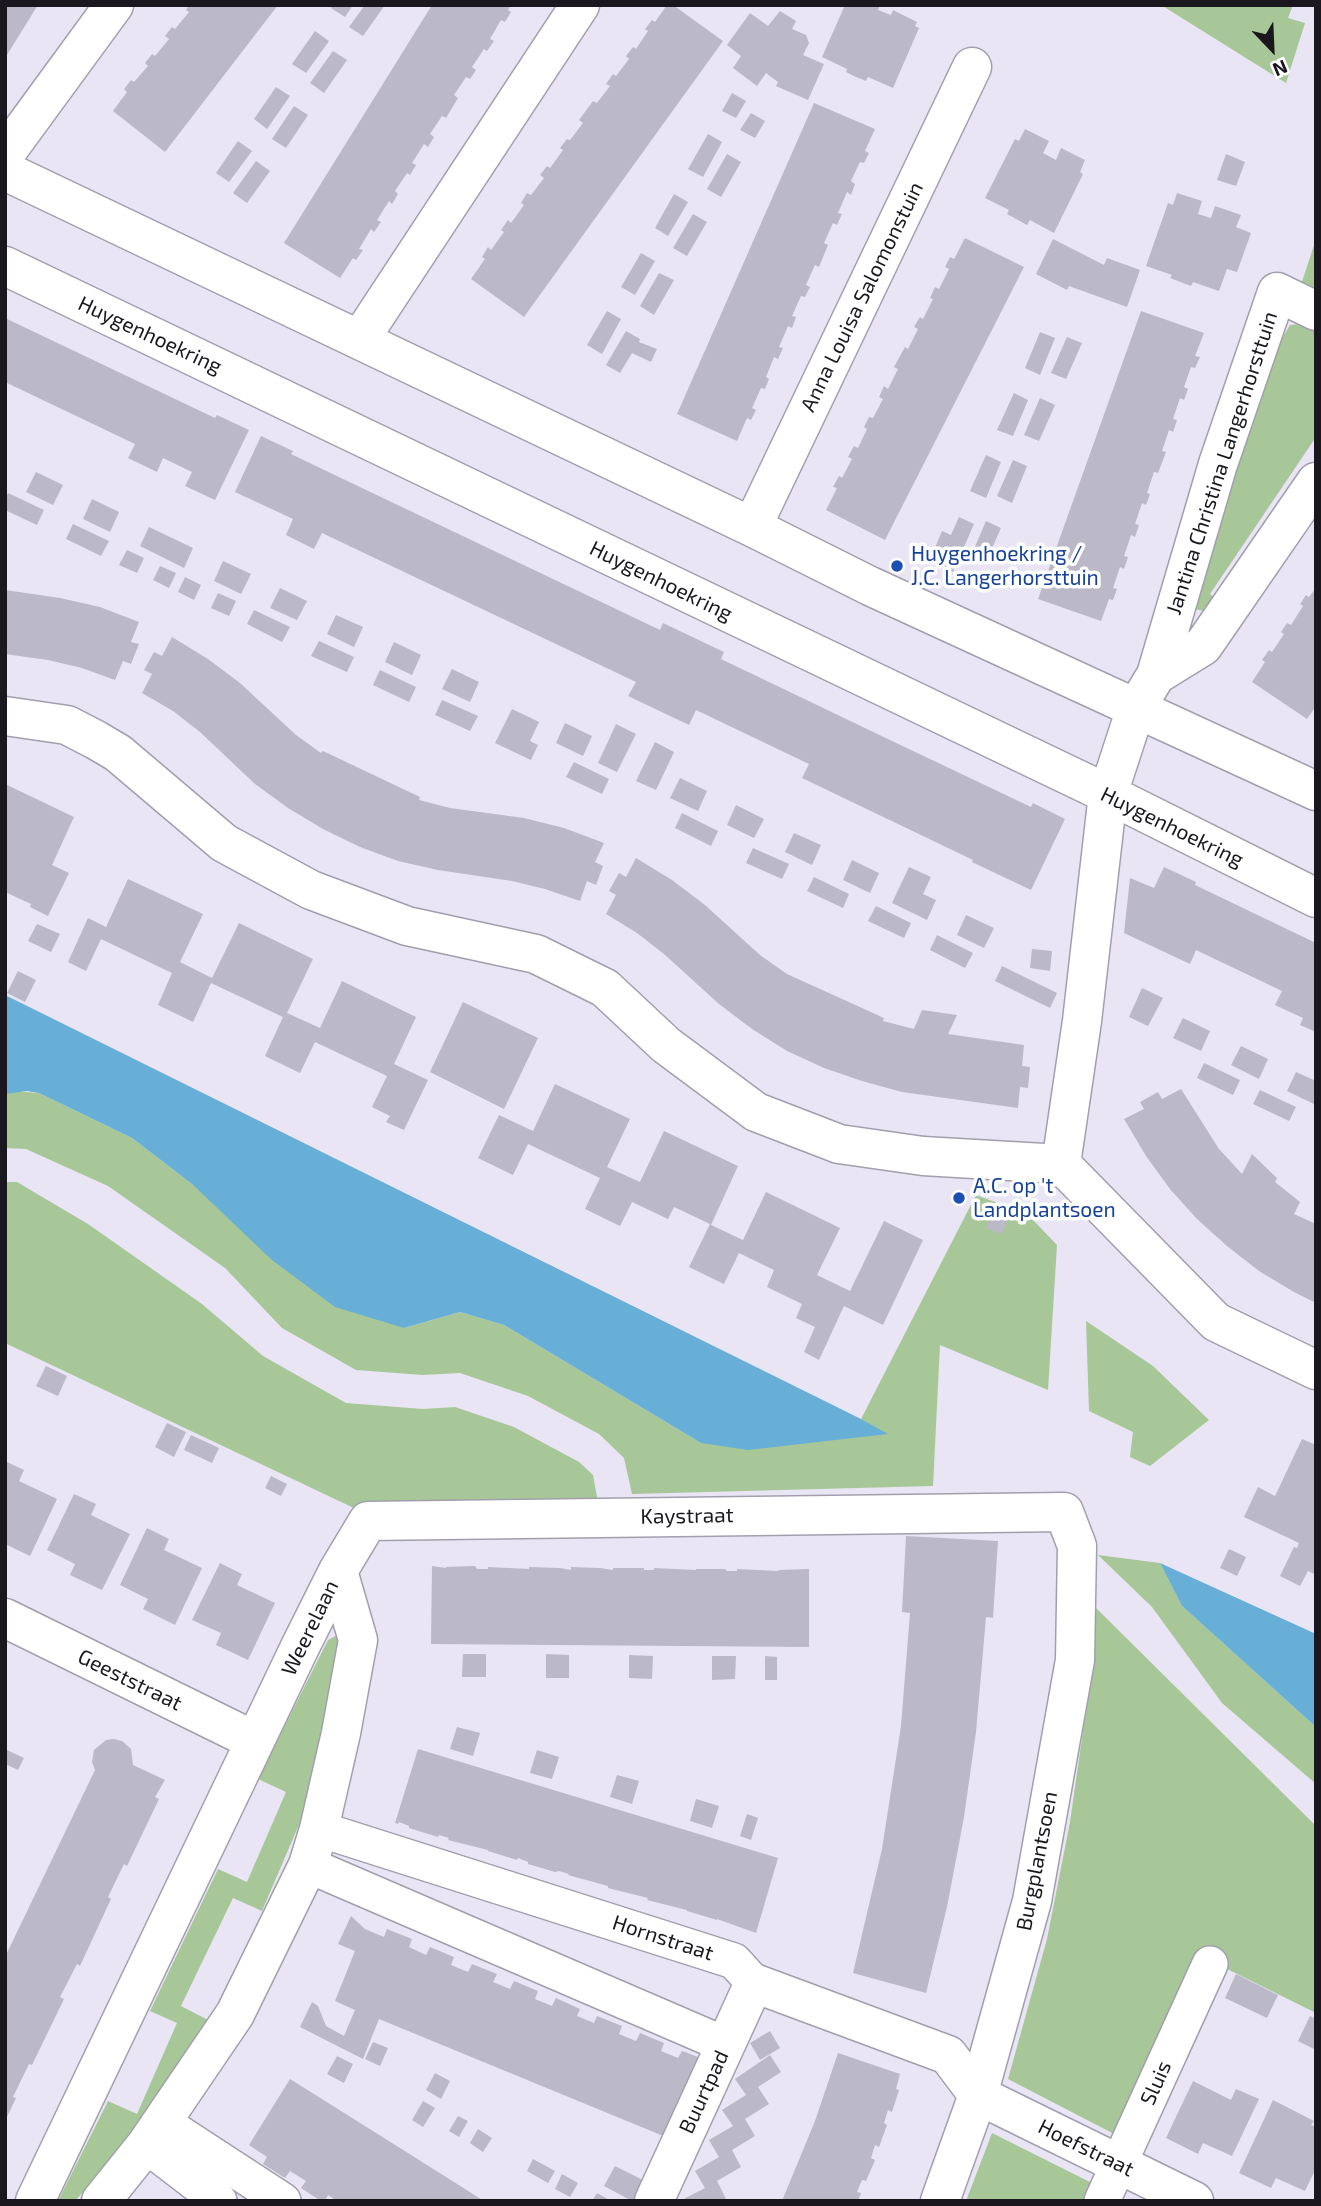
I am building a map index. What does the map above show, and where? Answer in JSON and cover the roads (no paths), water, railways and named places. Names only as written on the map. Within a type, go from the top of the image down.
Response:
[{"type":"street","points":[[5,154],[114,5]]},
{"type":"street","points":[[360,339],[580,5]]},
{"type":"street","name":"Anna Louisa Salomonstuin","points":[[752,527],[972,68]]},
{"type":"street","points":[[5,171],[752,527],[870,586],[1316,792]]},
{"type":"street","name":"Huygenhoekring","points":[[5,267],[1108,794],[1316,898]]},
{"type":"street","name":"Jantina Christina Langerhorsttuin","points":[[1060,1164],[1082,1021],[1108,794],[1136,708],[1156,675],[1218,464],[1277,292],[1316,311]]},
{"type":"street","name":"Jantina Christina Langerhorsttuin","points":[[1156,675],[1203,646],[1316,482]]},
{"type":"street","points":[[5,716],[68,725],[96,740],[118,753],[225,843],[311,890],[407,926],[536,954],[595,982],[605,988],[666,1045],[756,1112],[839,1144],[923,1156],[1060,1164],[1216,1322],[1316,1370]]},
{"type":"street","name":"Kaystraat","points":[[338,1571],[368,1521],[1064,1512]]},
{"type":"street","name":"Burgplantsoen","points":[[940,2201],[978,2095],[1032,1901],[1075,1660],[1077,1546],[1064,1512]]},
{"type":"street","name":"Weerelaan","points":[[35,2201],[338,1571]]},
{"type":"street","name":"Weerelaan","points":[[101,2201],[154,2133],[235,2014],[308,1865],[341,1733],[358,1640],[338,1571]]},
{"type":"street","name":"Geeststraat","points":[[5,1618],[255,1741]]},
{"type":"street","name":"Hornstraat","points":[[319,1829],[734,1961],[754,1983],[948,2055],[978,2095]]},
{"type":"street","points":[[308,1865],[726,2045]]},
{"type":"street","name":"Sluis","points":[[1102,2201],[1210,1964]]},
{"type":"street","name":"Buurtpad","points":[[654,2201],[754,1983]]},
{"type":"street","name":"Hoefstraat","points":[[978,2095],[1194,2201]]},
{"type":"street","points":[[154,2133],[219,2201]]},
{"type":"street","points":[[154,2133],[283,2201]]},
{"type":"water","points":[[5,995],[888,1434],[748,1450],[701,1443],[504,1325],[460,1312],[404,1328],[335,1307],[272,1260],[192,1184],[132,1138],[39,1093],[27,1091],[5,1094]]},
{"type":"water","points":[[1160,1563],[1316,1634],[1316,1727],[1182,1606]]},
{"type":"place","name":"Huygenhoekring / J.C. Langerhorsttuin","points":[[897,566]]},
{"type":"place","name":"A.C. op 't Landplantsoen","points":[[959,1198]]}]
